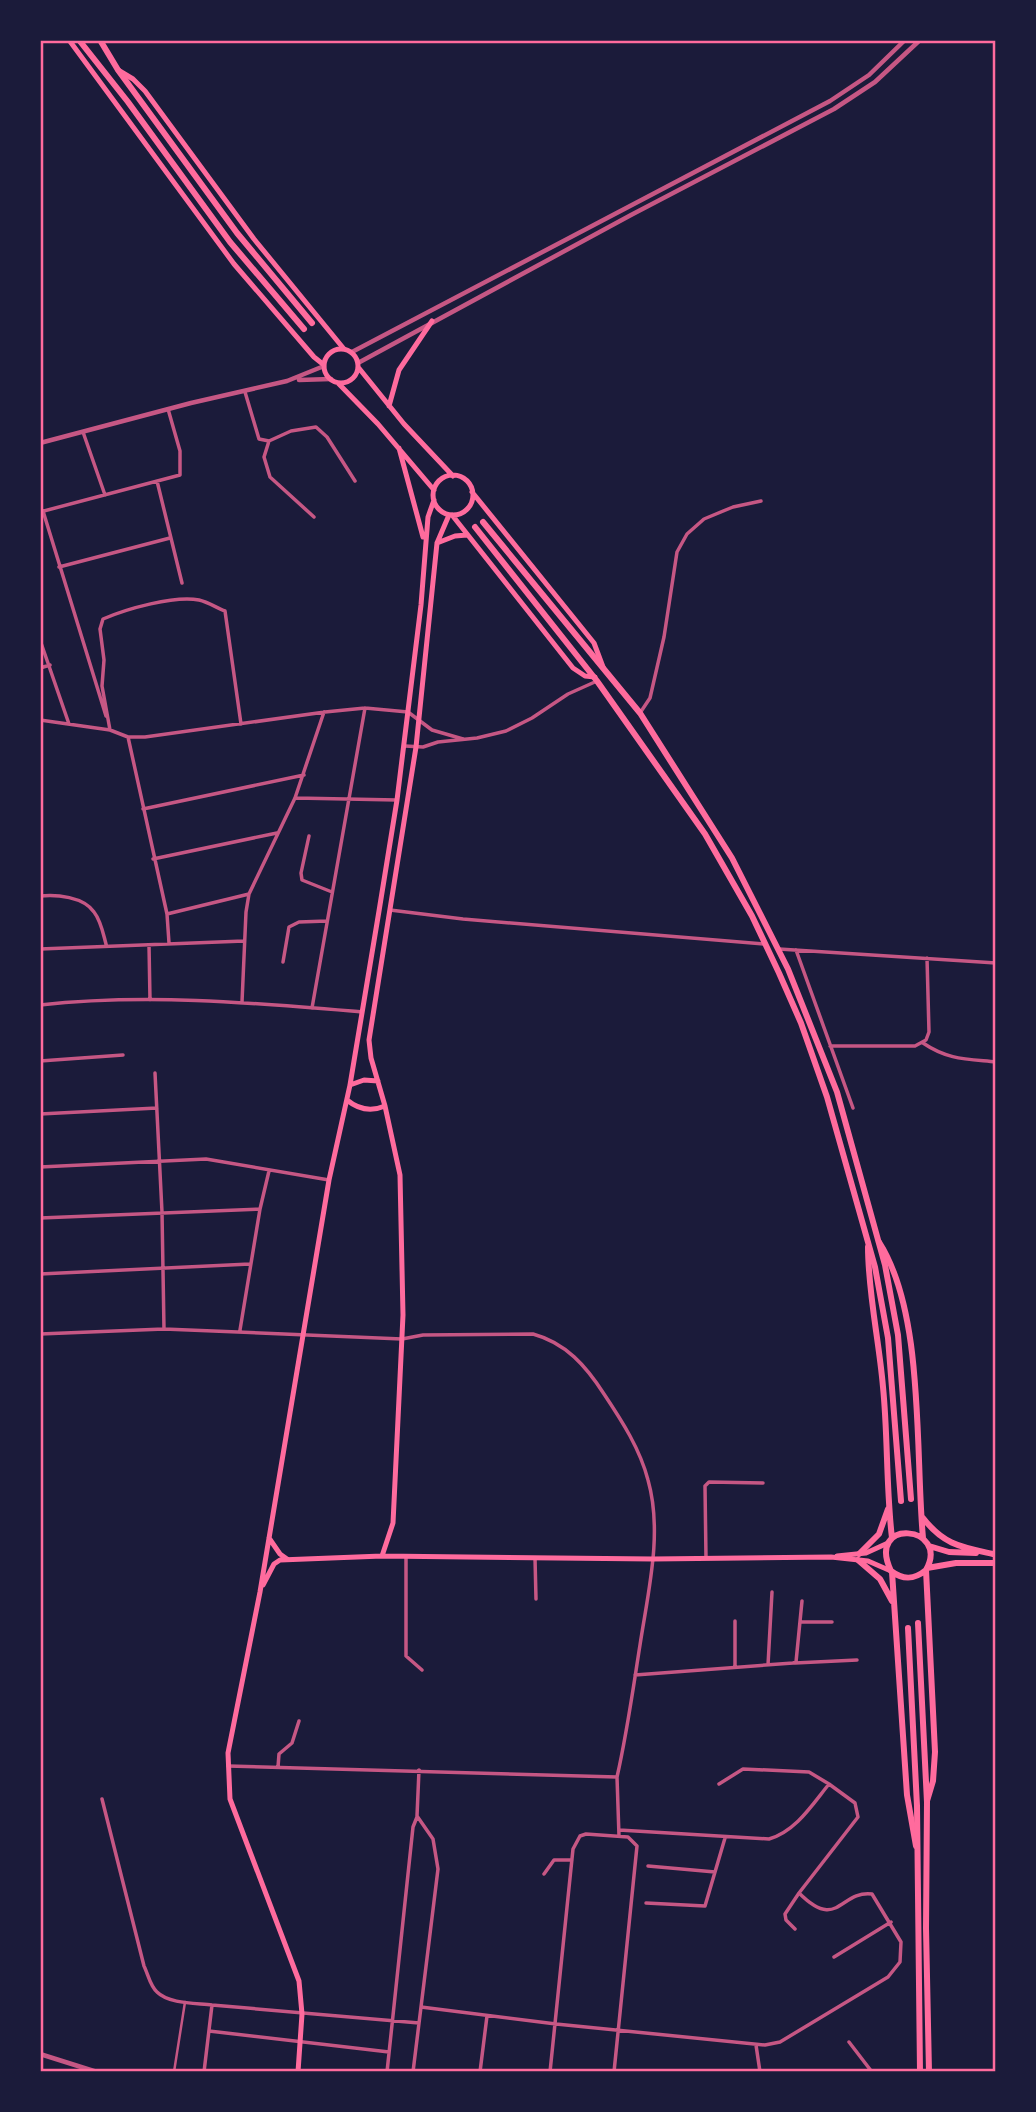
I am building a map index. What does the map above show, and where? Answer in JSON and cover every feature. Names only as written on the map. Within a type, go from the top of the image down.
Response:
[{"type":"main road","points":[[69,40],[234,264],[324,365],[331,379],[398,445],[434,490]]},
{"type":"main road","points":[[79,40],[230,242],[304,329]]},
{"type":"main road","points":[[100,40],[118,70],[237,233],[312,323]]},
{"type":"main road","points":[[118,70],[133,79],[145,91],[254,239],[344,349]]},
{"type":"main road","points":[[389,407],[399,370],[432,321]]},
{"type":"main road","points":[[324,365],[329,354],[336,349],[352,352],[358,365],[389,407],[453,476],[468,482],[472,492],[594,643],[601,656],[603,670]]},
{"type":"main road","points":[[338,383],[353,378],[358,365]]},
{"type":"main road","points":[[398,445],[425,544]]},
{"type":"main road","points":[[298,2072],[302,2014],[299,1981],[230,1799],[227,1766],[260,1592],[329,1180],[350,1085],[397,800],[421,605],[428,512],[439,481],[453,476]]},
{"type":"main road","points":[[382,1556],[393,1523],[404,1315],[400,1175],[369,1040],[416,747],[437,543],[450,515],[466,510],[471,502],[472,492]]},
{"type":"main road","points":[[434,500],[441,511],[450,515],[467,535],[573,668],[596,679]]},
{"type":"main road","points":[[483,522],[640,713],[732,858],[779,949],[837,1092],[879,1242],[898,1335],[911,1499]]},
{"type":"main road","points":[[475,527],[596,679],[705,834],[766,944],[801,1023],[827,1097],[869,1243],[888,1338],[901,1501]]},
{"type":"main road","points":[[437,543],[454,536],[467,535]]},
{"type":"main road","points":[[350,1085],[364,1080],[378,1081]]},
{"type":"main road","points":[[347,1100],[356,1107],[368,1110],[385,1106]]},
{"type":"main road","points":[[879,1242],[896,1273],[907,1325],[923,1538]]},
{"type":"main road","points":[[869,1243],[869,1270],[886,1421],[890,1503],[890,1541],[886,1555],[891,1572],[908,1804],[917,1852]]},
{"type":"main road","points":[[858,1557],[878,1534],[890,1503]]},
{"type":"main road","points":[[922,1517],[935,1533],[950,1543],[995,1554]]},
{"type":"main road","points":[[858,1557],[898,1534],[911,1532],[923,1538],[929,1546],[930,1559],[927,1569],[935,1752],[933,1781],[927,1802]]},
{"type":"main road","points":[[268,1536],[280,1554],[287,1559]]},
{"type":"main road","points":[[929,1546],[955,1553],[995,1554]]},
{"type":"main road","points":[[260,1592],[274,1564],[287,1559],[382,1556],[653,1559],[858,1557],[906,1578],[920,1575],[927,1569],[956,1563],[996,1563]]},
{"type":"main road","points":[[858,1557],[880,1579],[894,1608]]},
{"type":"main road","points":[[918,1623],[927,1802],[929,2072]]},
{"type":"main road","points":[[908,1628],[917,1852],[920,2072]]},
{"type":"street","points":[[352,352],[830,101],[869,75],[905,40]]},
{"type":"street","points":[[358,365],[432,321],[834,109],[875,82],[920,40]]},
{"type":"street","points":[[40,443],[287,381],[324,365]]},
{"type":"street","points":[[287,381],[331,379]]},
{"type":"street","points":[[245,392],[259,439],[269,441],[291,431],[316,427],[327,437],[355,481]]},
{"type":"street","points":[[110,730],[41,511],[180,475],[180,451],[168,409]]},
{"type":"street","points":[[83,432],[105,495]]},
{"type":"street","points":[[269,441],[264,457],[270,477],[314,517]]},
{"type":"street","points":[[157,481],[182,583]]},
{"type":"street","points":[[640,713],[650,698],[664,637],[677,552],[687,534],[704,519],[733,507],[761,501]]},
{"type":"street","points":[[59,567],[170,538]]},
{"type":"street","points":[[110,730],[102,686],[104,660],[100,629],[103,619],[121,611],[164,602],[198,600],[225,611],[241,724]]},
{"type":"street","points":[[40,640],[69,724]]},
{"type":"street","points":[[40,668],[50,665]]},
{"type":"street","points":[[404,746],[416,747],[506,731],[596,679]]},
{"type":"street","points":[[40,720],[110,730],[128,737],[161,736],[365,708],[408,712],[437,732],[463,739]]},
{"type":"street","points":[[313,1007],[365,708]]},
{"type":"street","points":[[242,1002],[249,894],[295,798],[324,712]]},
{"type":"street","points":[[128,737],[167,914],[169,943]]},
{"type":"street","points":[[143,808],[304,775]]},
{"type":"street","points":[[295,798],[397,800]]},
{"type":"street","points":[[153,859],[277,833]]},
{"type":"street","points":[[309,836],[302,880],[332,892]]},
{"type":"street","points":[[167,914],[249,894]]},
{"type":"street","points":[[40,896],[69,898],[93,909],[106,944]]},
{"type":"street","points":[[390,910],[463,919],[766,944]]},
{"type":"street","points":[[283,962],[289,926],[299,922],[327,921]]},
{"type":"street","points":[[40,948],[244,941]]},
{"type":"street","points":[[149,945],[150,1000]]},
{"type":"street","points":[[779,949],[996,963]]},
{"type":"street","points":[[796,950],[853,1108]]},
{"type":"street","points":[[830,1046],[915,1046],[923,1043],[929,1032],[927,958]]},
{"type":"street","points":[[40,1005],[150,1000],[242,1002],[362,1012]]},
{"type":"street","points":[[923,1043],[948,1057],[996,1062]]},
{"type":"street","points":[[40,1061],[123,1055]]},
{"type":"street","points":[[155,1073],[164,1268],[164,1329]]},
{"type":"street","points":[[40,1114],[157,1108]]},
{"type":"street","points":[[40,1167],[206,1158],[329,1180]]},
{"type":"street","points":[[239,1331],[269,1171]]},
{"type":"street","points":[[40,1218],[260,1209]]},
{"type":"street","points":[[40,1274],[250,1265]]},
{"type":"street","points":[[40,1334],[164,1329],[401,1339],[423,1335],[533,1334],[550,1338],[571,1352],[621,1419],[649,1481],[653,1510],[653,1559],[617,1777],[619,1836]]},
{"type":"street","points":[[706,1558],[705,1486],[709,1482],[763,1483]]},
{"type":"street","points":[[406,1557],[406,1656],[422,1670]]},
{"type":"street","points":[[535,1558],[536,1599]]},
{"type":"street","points":[[768,1665],[772,1592]]},
{"type":"street","points":[[793,1663],[796,1662],[802,1601]]},
{"type":"street","points":[[735,1621],[735,1667]]},
{"type":"street","points":[[800,1622],[832,1622]]},
{"type":"street","points":[[635,1675],[857,1660]]},
{"type":"street","points":[[278,1767],[279,1754],[292,1743],[299,1721]]},
{"type":"street","points":[[227,1766],[617,1777]]},
{"type":"street","points":[[719,1784],[743,1769],[810,1772],[855,1803],[858,1816],[785,1914],[794,1928]]},
{"type":"street","points":[[387,2072],[412,1827],[417,1816],[419,1770]]},
{"type":"street","points":[[619,1830],[758,1840],[776,1837],[804,1816],[829,1784]]},
{"type":"street","points":[[103,1799],[144,1966],[156,1992],[165,1997],[212,2006],[419,2024]]},
{"type":"street","points":[[413,2072],[438,1868],[433,1839],[417,1816]]},
{"type":"street","points":[[550,2072],[572,1860],[575,1842],[586,1834],[619,1836],[633,1840],[638,1854],[614,2072]]},
{"type":"street","points":[[646,1903],[705,1906],[725,1838]]},
{"type":"street","points":[[544,1874],[554,1860],[572,1860]]},
{"type":"street","points":[[648,1866],[715,1872]]},
{"type":"street","points":[[421,2007],[757,2045],[780,2042],[888,1977],[896,1970],[902,1952],[901,1942],[891,1922],[872,1894],[863,1894],[832,1910],[826,1910],[809,1904],[799,1893]]},
{"type":"street","points":[[834,1957],[891,1922]]},
{"type":"street","points":[[174,2072],[185,2002]]},
{"type":"street","points":[[204,2072],[212,2006]]},
{"type":"street","points":[[480,2072],[487,2016]]},
{"type":"street","points":[[209,2031],[389,2052]]},
{"type":"street","points":[[849,2042],[870,2071]]},
{"type":"street","points":[[757,2045],[760,2072]]},
{"type":"street","points":[[40,2054],[97,2072]]}]
